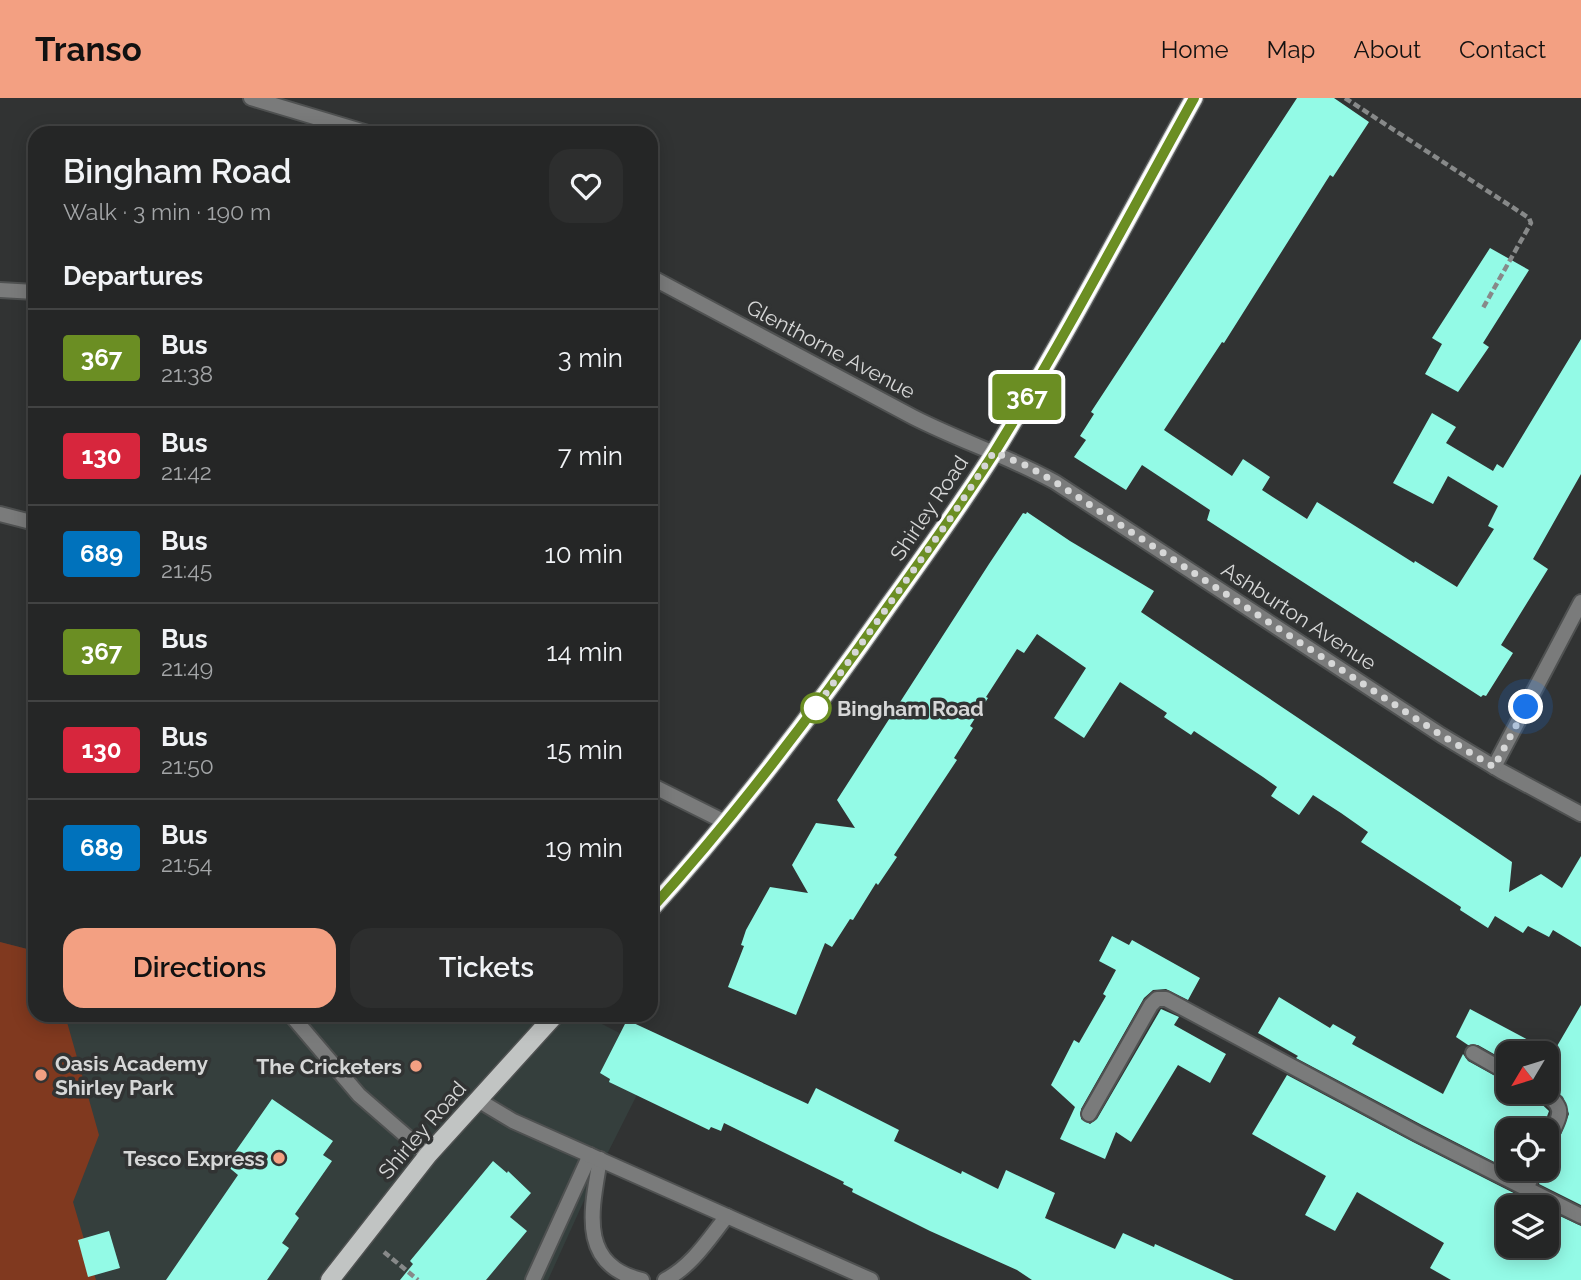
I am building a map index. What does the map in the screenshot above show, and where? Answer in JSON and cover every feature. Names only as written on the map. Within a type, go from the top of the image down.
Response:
[{"type":"main road","name":"Shirley Road","points":[[658,901],[727,822],[810,716],[952,516],[994,452],[1048,360],[1194,98]]},
{"type":"main road","name":"Shirley Road","points":[[330,1280],[428,1155],[549,1022]]},
{"type":"street","points":[[251,98],[345,126]]},
{"type":"street","name":"Glenthorne Avenue","points":[[658,281],[944,433],[994,452]]},
{"type":"street","points":[[0,290],[28,292]]},
{"type":"street","name":"Ashburton Avenue","points":[[994,452],[1055,482],[1441,735],[1581,814]]},
{"type":"street","points":[[0,514],[28,521]]},
{"type":"street","points":[[1494,767],[1581,602]]},
{"type":"street","points":[[658,788],[727,822]]},
{"type":"street","points":[[1089,1114],[1150,1005],[1157,999],[1166,999],[1418,1134],[1581,1216]]},
{"type":"street","points":[[297,1022],[359,1095],[428,1155]]},
{"type":"street","points":[[1473,1053],[1496,1066]]},
{"type":"street","points":[[478,1100],[513,1121],[871,1280]]},
{"type":"street","points":[[533,1280],[595,1157]]},
{"type":"street","points":[[595,1157],[592,1232],[608,1262],[620,1272],[642,1280]]},
{"type":"street","points":[[1527,1189],[1530,1181]]},
{"type":"street","points":[[664,1280],[690,1262],[726,1216]]},
{"type":"path","points":[[1345,98],[1529,218],[1531,223],[1483,308]]},
{"type":"path","points":[[364,1235],[418,1280]]},
{"type":"shaded area","points":[[0,942],[28,949],[28,1022],[600,1022],[658,1053],[587,1194],[548,1280],[0,1280]]},
{"type":"shaded area","name":"Oasis Academy Shirley Park","points":[[0,942],[28,949],[28,1022],[67,1022],[99,1135],[73,1202],[96,1280],[0,1280]]},
{"type":"building","points":[[1297,98],[1334,98],[1369,122],[1333,177],[1330,175],[1224,343],[1222,342],[1164,430],[1232,476],[1243,459],[1270,477],[1262,490],[1307,519],[1317,502],[1457,587],[1494,529],[1488,526],[1498,506],[1448,476],[1433,504],[1393,483],[1432,413],[1456,427],[1446,443],[1493,471],[1497,464],[1503,468],[1581,339],[1581,474],[1533,559],[1548,569],[1501,645],[1513,653],[1486,696],[1481,697],[1207,520],[1210,510],[1142,465],[1126,490],[1074,457],[1086,440],[1080,436],[1094,414],[1091,412]]},
{"type":"building","points":[[1490,248],[1529,270],[1483,343],[1489,347],[1458,392],[1425,374],[1442,344],[1432,338]]},
{"type":"building","points":[[1027,512],[1154,591],[1141,612],[1512,862],[1509,892],[1541,874],[1562,888],[1581,856],[1581,947],[1553,930],[1549,937],[1528,926],[1523,933],[1495,916],[1488,928],[1460,910],[1461,907],[1361,842],[1368,832],[1341,813],[1313,795],[1299,815],[1271,796],[1277,787],[1194,731],[1191,735],[1164,717],[1167,713],[1120,682],[1084,738],[1054,718],[1086,668],[1037,634],[1024,653],[1017,649],[986,697],[988,698],[970,726],[973,728],[954,758],[957,760],[894,855],[897,857],[878,885],[876,883],[832,947],[825,943],[796,1015],[728,987],[744,946],[741,945],[746,930],[770,887],[808,893],[792,865],[816,823],[855,828],[837,800],[989,564],[1023,513]]},
{"type":"building","points":[[1112,936],[1129,945],[1132,940],[1200,978],[1188,1000],[1166,989],[1153,990],[1144,998],[1081,1109],[1081,1119],[1090,1124],[1097,1119],[1161,1009],[1179,1017],[1174,1025],[1226,1054],[1210,1083],[1178,1065],[1131,1142],[1116,1132],[1105,1159],[1060,1139],[1075,1107],[1051,1085],[1074,1040],[1079,1043],[1106,996],[1103,994],[1116,970],[1099,961]]},
{"type":"building","points":[[1279,997],[1330,1028],[1333,1024],[1356,1037],[1352,1044],[1443,1094],[1463,1054],[1468,1061],[1496,1076],[1496,1104],[1542,1104],[1549,1111],[1546,1118],[1496,1118],[1496,1163],[1296,1058],[1298,1056],[1258,1033]]},
{"type":"building","points":[[1581,1005],[1581,1205],[1539,1184],[1540,1181],[1559,1181],[1559,1139],[1569,1114],[1563,1097],[1559,1094],[1559,1043]]},
{"type":"building","points":[[1470,1009],[1530,1041],[1496,1041],[1496,1055],[1478,1045],[1468,1045],[1456,1037]]},
{"type":"building","points":[[626,1022],[631,1022],[808,1104],[816,1088],[899,1130],[894,1141],[998,1189],[1006,1170],[1055,1193],[1045,1218],[1115,1249],[1123,1233],[1154,1247],[1155,1244],[1234,1280],[1032,1280],[1017,1270],[852,1192],[853,1189],[843,1184],[844,1182],[724,1123],[721,1131],[711,1127],[709,1130],[609,1082],[610,1079],[600,1073]]},
{"type":"building","points":[[1287,1075],[1517,1195],[1496,1195],[1496,1258],[1559,1258],[1559,1216],[1581,1226],[1581,1280],[1451,1280],[1430,1268],[1444,1243],[1357,1192],[1335,1231],[1305,1215],[1326,1176],[1252,1134]]},
{"type":"building","points":[[272,1099],[333,1141],[323,1155],[332,1161],[295,1214],[299,1218],[282,1243],[289,1248],[267,1280],[166,1280],[238,1175],[226,1165]]},
{"type":"building","points":[[493,1161],[531,1193],[510,1217],[527,1231],[486,1280],[400,1280],[413,1264],[410,1261]]},
{"type":"building","points":[[109,1231],[120,1268],[88,1277],[78,1240]]},
{"type":"bus line","name":"367","points":[[658,901],[781,755],[952,516],[994,452],[1051,355],[1194,98]]},
{"type":"place","name":"Bingham Road","points":[[816,708]]},
{"type":"place","name":"The Cricketers","points":[[416,1066]]},
{"type":"place","name":"Oasis Academy Shirley Park","points":[[41,1075]]},
{"type":"place","name":"Tesco Express","points":[[279,1158]]},
{"type":"route","points":[[816,708],[810,716],[952,516],[994,452],[1055,482],[1494,767],[1526,707]]}]
